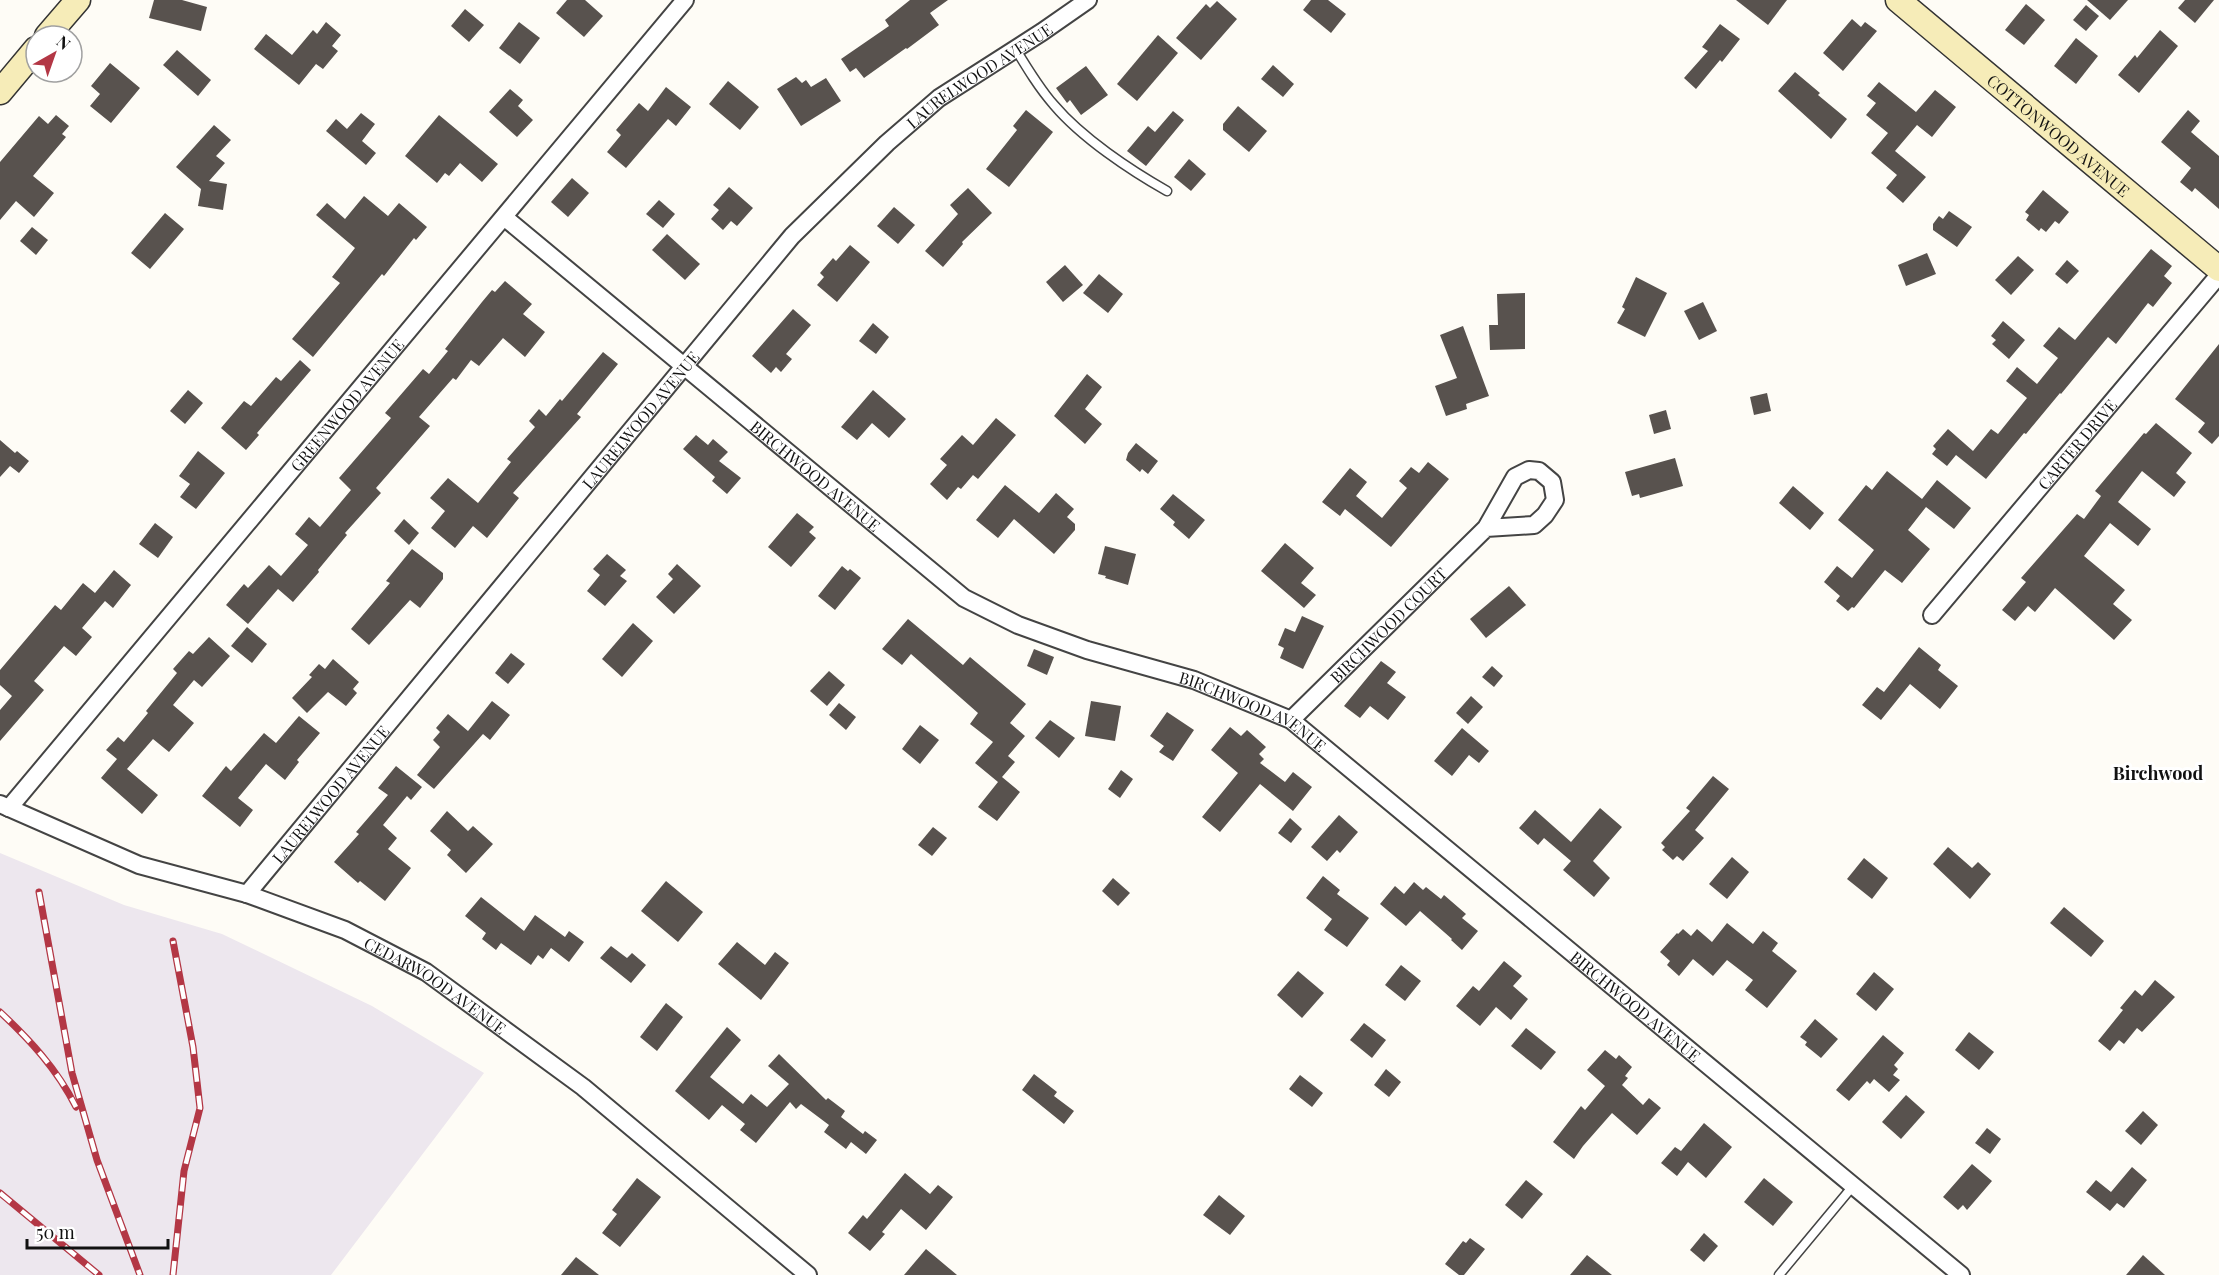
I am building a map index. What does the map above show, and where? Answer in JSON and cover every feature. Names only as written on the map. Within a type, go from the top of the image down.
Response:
[{"type":"street","points":[[57,24],[78,0]]},
{"type":"street","name":"GREENWOOD AVENUE","points":[[5,806],[685,0]]},
{"type":"street","name":"LAURELWOOD AVENUE","points":[[247,894],[792,236],[887,143],[939,98],[1088,0]]},
{"type":"street","name":"COTTONWOOD AVENUE","points":[[1898,0],[2219,269]]},
{"type":"street","points":[[0,92],[24,63]]},
{"type":"street","name":"BIRCHWOOD AVENUE","points":[[504,217],[963,598],[1018,625],[1077,647],[1194,680],[1291,720],[1961,1275]]},
{"type":"street","name":"CARTER DRIVE","points":[[1932,615],[2219,274]]},
{"type":"street","name":"BIRCHWOOD COURT","points":[[1291,720],[1486,528]]},
{"type":"street","name":"CEDARWOOD AVENUE","points":[[5,806],[139,865],[247,894],[345,930],[426,972],[583,1087],[803,1273]]},
{"type":"lane","points":[[1016,48],[1033,78],[1069,121],[1134,172],[1167,191]]},
{"type":"lane","points":[[1779,1275],[1853,1186]]},
{"type":"shaded area","points":[[0,853],[124,905],[222,934],[372,1006],[484,1073],[331,1275],[0,1275]]},
{"type":"building","points":[[154,0],[182,0],[207,7],[201,31],[149,18]]},
{"type":"building","points":[[567,0],[585,0],[603,16],[584,37],[556,13]]},
{"type":"building","points":[[910,0],[948,0],[930,13],[939,25],[864,78],[856,68],[850,72],[841,59],[889,26],[885,20]]},
{"type":"building","points":[[1311,0],[1328,0],[1346,14],[1331,33],[1303,10]]},
{"type":"building","points":[[1736,0],[1787,0],[1768,25]]},
{"type":"building","points":[[2087,0],[2128,0],[2110,20]]},
{"type":"building","points":[[2185,0],[2214,0],[2195,23],[2178,8]]},
{"type":"building","points":[[1217,1],[1237,19],[1201,60],[1176,38],[1206,4],[1210,8]]},
{"type":"building","points":[[2026,4],[2045,20],[2024,45],[2005,30]]},
{"type":"building","points":[[2086,5],[2099,16],[2086,31],[2073,20]]},
{"type":"building","points":[[465,9],[484,25],[469,42],[451,26]]},
{"type":"building","points":[[1852,19],[1861,27],[1865,22],[1877,31],[1843,71],[1823,53]]},
{"type":"building","points":[[326,22],[341,35],[332,46],[338,51],[323,69],[316,64],[299,85],[254,49],[266,34],[292,55],[313,30],[317,34]]},
{"type":"building","points":[[519,22],[540,38],[520,64],[499,48]]},
{"type":"building","points":[[1720,24],[1740,39],[1696,89],[1684,78],[1708,51],[1702,47]]},
{"type":"building","points":[[2160,30],[2178,46],[2139,93],[2118,75],[2135,55],[2137,58]]},
{"type":"building","points":[[1158,35],[1178,53],[1137,101],[1117,84]]},
{"type":"building","points":[[2076,38],[2098,56],[2076,84],[2054,66]]},
{"type":"building","points":[[177,50],[211,80],[198,96],[163,65]]},
{"type":"building","points":[[110,63],[140,88],[111,123],[90,106],[100,94],[91,86]]},
{"type":"building","points":[[1273,65],[1294,84],[1283,97],[1261,79]]},
{"type":"building","points":[[1086,66],[1108,95],[1081,115],[1070,100],[1067,103],[1056,88]]},
{"type":"building","points":[[1795,72],[1847,119],[1831,139],[1778,91]]},
{"type":"building","points":[[796,77],[802,83],[806,80],[811,87],[826,78],[841,101],[801,126],[777,89]]},
{"type":"building","points":[[728,81],[759,107],[740,130],[709,104]]},
{"type":"building","points":[[1879,82],[1916,112],[1935,90],[1956,107],[1932,137],[1917,125],[1895,151],[1926,177],[1903,203],[1886,188],[1897,175],[1871,153],[1888,133],[1866,115],[1876,103],[1867,96]]},
{"type":"building","points":[[666,87],[691,107],[676,126],[668,119],[626,168],[607,152],[621,135],[616,130],[639,103],[648,111]]},
{"type":"building","points":[[510,89],[523,100],[518,106],[533,120],[517,137],[489,112]]},
{"type":"building","points":[[1238,106],[1267,131],[1249,152],[1223,130],[1223,124]]},
{"type":"building","points":[[1026,110],[1053,132],[1009,187],[986,169],[1017,130],[1013,126]]},
{"type":"building","points":[[2188,110],[2200,121],[2191,132],[2219,156],[2219,209],[2195,188],[2192,192],[2180,182],[2191,168],[2161,142]]},
{"type":"building","points":[[1173,111],[1184,120],[1146,166],[1127,151],[1148,126],[1155,132]]},
{"type":"building","points":[[361,113],[375,124],[362,141],[376,153],[366,165],[326,131],[336,119],[347,129]]},
{"type":"building","points":[[56,115],[69,126],[62,134],[66,137],[33,176],[54,193],[34,217],[16,201],[0,220],[0,162],[39,116],[48,124]]},
{"type":"building","points":[[439,115],[498,164],[482,182],[460,163],[449,176],[445,173],[437,183],[405,156]]},
{"type":"building","points":[[214,125],[231,140],[216,156],[225,163],[209,181],[227,184],[223,210],[198,206],[201,189],[176,167]]},
{"type":"building","points":[[1189,159],[1206,174],[1191,191],[1174,177]]},
{"type":"building","points":[[572,178],[589,193],[568,217],[551,202]]},
{"type":"building","points":[[729,187],[753,208],[737,226],[731,221],[723,230],[711,219],[719,210],[713,205]]},
{"type":"building","points":[[968,188],[992,213],[962,242],[963,244],[943,267],[925,251],[958,214],[950,205]]},
{"type":"building","points":[[2043,190],[2069,212],[2059,224],[2055,221],[2046,232],[2041,228],[2039,231],[2026,220],[2029,215],[2025,212]]},
{"type":"building","points":[[364,196],[388,216],[399,203],[427,227],[416,240],[414,238],[384,276],[382,274],[313,357],[292,339],[340,283],[332,277],[355,248],[316,215],[327,203],[345,219]]},
{"type":"building","points":[[659,200],[675,214],[663,228],[646,214]]},
{"type":"building","points":[[894,207],[915,225],[898,244],[877,226]]},
{"type":"building","points":[[1949,211],[1972,227],[1957,247],[1933,230],[1933,224],[1939,216],[1943,219]]},
{"type":"building","points":[[165,213],[184,229],[150,269],[131,253]]},
{"type":"building","points":[[32,227],[48,240],[36,255],[20,241]]},
{"type":"building","points":[[667,234],[700,264],[685,280],[652,250]]},
{"type":"building","points":[[850,245],[870,262],[837,302],[817,285],[824,277],[820,273],[833,258],[836,261]]},
{"type":"building","points":[[2151,249],[2172,266],[2164,276],[2172,283],[2153,307],[2148,303],[2116,344],[2108,337],[1986,479],[1956,455],[1947,466],[1932,454],[1936,449],[1933,446],[1948,429],[1973,451],[1991,429],[1998,434],[2027,398],[2006,381],[2017,367],[2037,384],[2058,358],[2043,346],[2059,327],[2075,340]]},
{"type":"building","points":[[1927,253],[1936,274],[1906,286],[1898,265]]},
{"type":"building","points":[[2018,256],[2034,270],[2011,295],[1995,280]]},
{"type":"building","points":[[2067,260],[2079,271],[2067,284],[2055,274]]},
{"type":"building","points":[[1065,265],[1083,285],[1063,302],[1046,282]]},
{"type":"building","points":[[1099,274],[1123,294],[1108,313],[1083,293]]},
{"type":"building","points":[[1636,277],[1667,293],[1645,337],[1617,323],[1625,309],[1622,307]]},
{"type":"building","points":[[505,281],[532,304],[523,314],[545,332],[525,357],[503,338],[479,366],[471,360],[456,380],[453,378],[419,417],[430,426],[376,488],[381,493],[345,533],[347,535],[318,570],[319,572],[293,602],[278,589],[248,624],[226,605],[244,584],[248,588],[269,565],[281,576],[308,545],[295,534],[309,517],[320,527],[351,490],[339,478],[391,418],[385,413],[423,369],[429,374],[448,351],[445,349],[482,302],[492,290],[495,292]]},
{"type":"building","points":[[1525,293],[1525,349],[1490,350],[1489,325],[1498,325],[1497,294]]},
{"type":"building","points":[[1703,302],[1717,331],[1699,340],[1684,311]]},
{"type":"building","points":[[793,309],[811,325],[786,354],[792,359],[781,372],[776,367],[771,373],[752,356]]},
{"type":"building","points":[[2003,321],[2025,340],[2009,359],[1992,344],[1996,340],[1991,336]]},
{"type":"building","points":[[873,323],[889,337],[876,354],[859,341]]},
{"type":"building","points":[[1463,326],[1489,396],[1466,404],[1467,409],[1446,416],[1435,386],[1457,378],[1440,335]]},
{"type":"building","points":[[2219,344],[2219,436],[2212,444],[2198,432],[2205,423],[2175,399]]},
{"type":"building","points":[[603,352],[618,364],[577,414],[581,417],[513,493],[519,498],[487,538],[473,526],[455,548],[431,528],[445,511],[430,498],[448,478],[478,503],[511,462],[507,459],[535,427],[529,421],[539,409],[546,416],[560,399],[562,401]]},
{"type":"building","points":[[300,360],[311,370],[257,433],[259,435],[246,450],[221,428],[244,401],[251,406],[276,377],[281,381]]},
{"type":"building","points":[[1087,374],[1102,387],[1085,409],[1102,424],[1085,444],[1054,416]]},
{"type":"building","points":[[188,390],[203,403],[185,424],[170,411]]},
{"type":"building","points":[[873,390],[906,419],[889,438],[872,423],[857,440],[841,427]]},
{"type":"building","points":[[1767,393],[1771,411],[1754,415],[1750,397]]},
{"type":"building","points":[[1666,410],[1671,429],[1654,434],[1649,415]]},
{"type":"building","points":[[996,418],[1016,435],[978,479],[973,475],[947,500],[930,484],[947,465],[940,459],[962,435],[973,445]]},
{"type":"building","points":[[2156,423],[2192,453],[2176,473],[2186,482],[2174,497],[2142,471],[2118,502],[2151,529],[2138,546],[2110,523],[2084,556],[2125,590],[2113,604],[2132,620],[2114,640],[2055,588],[2035,612],[2028,606],[2015,621],[2002,610],[2026,582],[2021,578],[2077,514],[2084,519],[2101,496],[2095,491],[2144,433],[2146,434]]},
{"type":"building","points":[[696,435],[708,445],[713,439],[728,452],[719,461],[741,478],[727,494],[712,481],[715,477],[683,449]]},
{"type":"building","points":[[0,440],[29,461],[19,473],[10,466],[0,477]]},
{"type":"building","points":[[1136,443],[1158,461],[1148,474],[1142,469],[1140,472],[1126,460],[1128,453]]},
{"type":"building","points":[[198,451],[225,473],[196,509],[180,497],[190,484],[179,476]]},
{"type":"building","points":[[1675,458],[1683,486],[1640,498],[1639,494],[1632,496],[1625,472]]},
{"type":"building","points":[[1428,462],[1449,479],[1391,547],[1345,509],[1340,516],[1322,502],[1350,468],[1367,482],[1356,496],[1382,518],[1407,488],[1399,481],[1411,467],[1419,473]]},
{"type":"building","points":[[1887,471],[1922,499],[1937,480],[1971,508],[1954,529],[1926,507],[1908,530],[1930,549],[1902,583],[1885,570],[1854,608],[1848,611],[1836,601],[1840,596],[1824,582],[1837,566],[1852,578],[1874,550],[1838,520],[1866,485],[1872,490]]},
{"type":"building","points":[[1005,485],[1039,513],[1056,493],[1074,509],[1067,517],[1075,524],[1075,530],[1054,554],[1014,519],[998,538],[976,520]]},
{"type":"building","points":[[1793,486],[1824,513],[1810,530],[1779,503]]},
{"type":"building","points":[[1173,494],[1205,520],[1189,539],[1160,509]]},
{"type":"building","points":[[797,513],[814,527],[809,532],[816,538],[791,567],[768,547]]},
{"type":"building","points":[[404,519],[419,533],[409,545],[394,531]]},
{"type":"building","points":[[155,523],[173,537],[158,558],[139,544]]},
{"type":"building","points":[[1285,543],[1314,568],[1301,583],[1316,595],[1304,608],[1261,571]]},
{"type":"building","points":[[1105,546],[1136,554],[1128,585],[1098,574]]},
{"type":"building","points":[[412,549],[443,573],[443,579],[420,608],[410,600],[369,645],[351,629],[390,583],[386,581]]},
{"type":"building","points":[[607,554],[626,570],[620,576],[627,581],[605,606],[587,591],[600,575],[593,569]]},
{"type":"building","points":[[677,564],[701,586],[674,614],[656,597],[673,579],[668,574]]},
{"type":"building","points":[[842,566],[861,578],[835,610],[818,596]]},
{"type":"building","points":[[114,570],[131,585],[113,608],[105,601],[82,628],[92,637],[76,656],[64,646],[34,681],[44,690],[0,741],[0,710],[12,696],[0,685],[0,670],[55,605],[61,610],[83,583],[95,593]]},
{"type":"building","points":[[1509,586],[1526,605],[1486,638],[1470,619]]},
{"type":"building","points":[[1302,616],[1324,626],[1303,669],[1280,658],[1284,648],[1278,645],[1285,628],[1295,632]]},
{"type":"building","points":[[908,619],[963,665],[970,657],[1026,704],[1010,723],[1025,736],[1008,756],[1015,762],[1002,777],[1020,792],[997,821],[978,807],[998,782],[975,763],[993,742],[970,724],[978,713],[911,654],[902,665],[882,649]]},
{"type":"building","points":[[633,623],[653,641],[622,677],[602,659]]},
{"type":"building","points":[[247,627],[267,644],[252,663],[231,646]]},
{"type":"building","points":[[209,637],[230,656],[202,687],[194,680],[173,705],[194,723],[169,752],[153,739],[127,769],[158,795],[142,814],[101,778],[117,759],[106,750],[118,737],[124,742],[177,673],[173,669],[189,651],[193,654]]},
{"type":"building","points":[[1919,647],[1941,665],[1938,670],[1958,686],[1940,709],[1910,684],[1881,720],[1862,705],[1877,687],[1884,692]]},
{"type":"building","points":[[1034,649],[1054,657],[1047,675],[1027,666]]},
{"type":"building","points":[[511,653],[525,664],[508,684],[495,673]]},
{"type":"building","points":[[333,659],[359,682],[353,689],[357,693],[346,706],[328,692],[307,713],[292,698],[312,677],[309,675],[319,664],[325,669]]},
{"type":"building","points":[[1381,661],[1396,672],[1387,683],[1406,697],[1388,720],[1370,706],[1360,718],[1344,706]]},
{"type":"building","points":[[1492,666],[1503,676],[1494,687],[1482,677]]},
{"type":"building","points":[[829,671],[845,685],[827,706],[810,691]]},
{"type":"building","points":[[1471,696],[1483,707],[1468,724],[1456,713]]},
{"type":"building","points":[[492,701],[510,715],[490,740],[483,734],[434,789],[417,775],[440,747],[433,740],[440,732],[436,728],[448,714],[468,731]]},
{"type":"building","points":[[1091,701],[1121,706],[1115,741],[1085,736]]},
{"type":"building","points":[[839,703],[856,717],[846,730],[829,715]]},
{"type":"building","points":[[1167,712],[1194,730],[1173,761],[1159,752],[1164,746],[1150,736]]},
{"type":"building","points":[[299,716],[320,733],[297,760],[299,762],[285,780],[266,764],[238,798],[253,810],[240,827],[202,796],[226,766],[231,771],[264,733],[276,743]]},
{"type":"building","points":[[1050,720],[1075,738],[1059,758],[1035,738]]},
{"type":"building","points":[[920,725],[939,740],[920,764],[902,749]]},
{"type":"building","points":[[1230,727],[1241,736],[1247,730],[1266,747],[1259,754],[1264,759],[1260,763],[1285,782],[1293,772],[1312,787],[1293,811],[1260,784],[1220,832],[1202,817],[1238,773],[1211,750]]},
{"type":"building","points":[[1462,728],[1489,751],[1479,763],[1469,755],[1452,776],[1434,761]]},
{"type":"building","points":[[396,766],[422,787],[411,800],[407,796],[383,825],[397,838],[388,849],[411,868],[385,901],[360,881],[358,883],[334,862],[359,834],[356,832],[388,795],[378,788]]},
{"type":"building","points":[[1121,770],[1133,779],[1120,798],[1108,789]]},
{"type":"building","points":[[1713,776],[1729,789],[1695,830],[1704,838],[1683,861],[1677,856],[1673,860],[1662,850],[1665,847],[1661,843],[1690,811],[1686,808]]},
{"type":"building","points":[[1600,808],[1622,827],[1593,861],[1610,878],[1594,897],[1563,870],[1571,861],[1544,838],[1538,845],[1519,828],[1535,810],[1571,842]]},
{"type":"building","points":[[447,811],[468,831],[473,826],[493,844],[466,873],[447,855],[451,850],[430,831]]},
{"type":"building","points":[[1339,815],[1358,832],[1340,853],[1337,850],[1327,861],[1311,847]]},
{"type":"building","points":[[1290,818],[1302,829],[1291,843],[1278,833]]},
{"type":"building","points":[[933,827],[947,838],[932,856],[918,845]]},
{"type":"building","points":[[1948,847],[1972,868],[1978,862],[1991,874],[1970,899],[1933,864]]},
{"type":"building","points":[[1732,857],[1749,872],[1727,899],[1709,884]]},
{"type":"building","points":[[1864,858],[1888,878],[1872,899],[1847,879]]},
{"type":"building","points":[[1323,876],[1340,890],[1337,894],[1369,918],[1347,947],[1324,930],[1332,919],[1306,898]]},
{"type":"building","points":[[1113,878],[1130,893],[1118,906],[1102,891]]},
{"type":"building","points":[[666,881],[703,912],[678,942],[641,911]]},
{"type":"building","points":[[1414,882],[1423,890],[1426,887],[1441,899],[1444,895],[1466,914],[1462,918],[1478,931],[1462,950],[1420,911],[1406,926],[1380,904],[1395,886],[1404,894]]},
{"type":"building","points":[[481,897],[524,931],[535,915],[565,937],[569,931],[584,942],[569,962],[551,948],[543,959],[538,955],[531,965],[501,943],[496,950],[482,939],[486,933],[465,916]]},
{"type":"building","points":[[2064,907],[2104,941],[2091,957],[2050,923]]},
{"type":"building","points":[[1727,923],[1753,944],[1763,931],[1778,943],[1772,951],[1797,971],[1767,1008],[1745,990],[1753,980],[1727,960],[1713,976],[1693,959],[1679,976],[1667,965],[1670,961],[1660,952],[1683,929],[1691,936],[1697,929],[1712,942]]},
{"type":"building","points":[[737,942],[765,965],[775,952],[789,963],[761,1000],[718,964]]},
{"type":"building","points":[[611,946],[627,958],[632,953],[646,965],[631,983],[600,958]]},
{"type":"building","points":[[1504,961],[1522,976],[1513,986],[1528,999],[1511,1020],[1496,1007],[1480,1026],[1456,1006],[1473,986],[1479,991]]},
{"type":"building","points":[[1401,965],[1421,981],[1405,1001],[1385,985]]},
{"type":"building","points":[[1298,971],[1324,993],[1302,1018],[1277,995]]},
{"type":"building","points":[[1874,972],[1894,989],[1876,1011],[1856,994]]},
{"type":"building","points":[[2155,980],[2175,997],[2142,1032],[2137,1028],[2124,1044],[2119,1040],[2110,1051],[2098,1041],[2123,1010],[2120,1008],[2135,990],[2142,996]]},
{"type":"building","points":[[666,1003],[683,1017],[657,1051],[640,1037]]},
{"type":"building","points":[[1815,1019],[1838,1039],[1821,1058],[1805,1045],[1807,1042],[1800,1037]]},
{"type":"building","points":[[1364,1023],[1386,1040],[1372,1058],[1350,1040]]},
{"type":"building","points":[[727,1027],[741,1040],[710,1077],[743,1104],[751,1094],[767,1107],[789,1084],[768,1066],[779,1054],[826,1100],[828,1098],[845,1111],[841,1117],[863,1134],[865,1131],[877,1140],[866,1154],[851,1142],[846,1149],[824,1132],[829,1125],[801,1104],[796,1109],[790,1102],[756,1143],[740,1130],[745,1124],[722,1105],[709,1120],[675,1091]]},
{"type":"building","points":[[1526,1028],[1556,1052],[1541,1070],[1511,1046]]},
{"type":"building","points":[[1969,1032],[1994,1052],[1979,1070],[1955,1050]]},
{"type":"building","points":[[1883,1035],[1904,1053],[1894,1065],[1898,1069],[1893,1075],[1900,1080],[1889,1092],[1874,1079],[1870,1084],[1867,1081],[1849,1101],[1836,1090]]},
{"type":"building","points":[[1605,1050],[1616,1059],[1619,1055],[1632,1067],[1625,1076],[1628,1078],[1622,1085],[1643,1105],[1649,1098],[1661,1108],[1637,1135],[1612,1113],[1574,1159],[1553,1142],[1581,1106],[1585,1110],[1605,1086],[1587,1070]]},
{"type":"building","points":[[1386,1069],[1401,1082],[1389,1097],[1374,1085]]},
{"type":"building","points":[[1034,1074],[1057,1092],[1054,1096],[1074,1111],[1064,1124],[1022,1090]]},
{"type":"building","points":[[1300,1075],[1323,1093],[1312,1107],[1289,1089]]},
{"type":"building","points":[[1906,1095],[1925,1112],[1901,1139],[1882,1122]]},
{"type":"building","points":[[2143,1111],[2158,1125],[2141,1145],[2125,1131]]},
{"type":"building","points":[[1704,1123],[1732,1147],[1706,1178],[1688,1162],[1677,1176],[1661,1163],[1675,1147],[1681,1151]]},
{"type":"building","points":[[1987,1128],[2001,1139],[1990,1154],[1975,1143]]},
{"type":"building","points":[[1972,1164],[1992,1181],[1967,1210],[1963,1205],[1958,1210],[1943,1197]]},
{"type":"building","points":[[2132,1167],[2147,1180],[2124,1208],[2117,1203],[2110,1211],[2086,1192],[2096,1180],[2111,1192]]},
{"type":"building","points":[[905,1173],[930,1194],[938,1185],[953,1197],[926,1230],[901,1209],[882,1232],[885,1234],[870,1251],[848,1233],[863,1215],[867,1219]]},
{"type":"building","points":[[637,1178],[661,1197],[620,1247],[602,1233],[617,1214],[612,1210]]},
{"type":"building","points":[[1764,1178],[1793,1202],[1773,1226],[1744,1202]]},
{"type":"building","points":[[1526,1180],[1543,1194],[1522,1219],[1505,1205]]},
{"type":"building","points":[[1219,1195],[1245,1216],[1230,1235],[1203,1215]]},
{"type":"building","points":[[1704,1233],[1718,1246],[1704,1262],[1690,1250]]},
{"type":"building","points":[[1470,1238],[1485,1249],[1464,1275],[1459,1275],[1445,1264],[1463,1241],[1466,1243]]},
{"type":"building","points":[[926,1249],[957,1275],[904,1275]]},
{"type":"building","points":[[1587,1255],[1612,1275],[1570,1275]]},
{"type":"building","points":[[2143,1255],[2165,1275],[2126,1275]]},
{"type":"building","points":[[576,1257],[599,1275],[561,1275]]},
{"type":"railway","points":[[39,892],[72,1073],[97,1160],[140,1275]]},
{"type":"railway","points":[[173,941],[193,1047],[200,1108],[184,1171],[173,1275]]},
{"type":"railway","points":[[0,1012],[42,1056],[69,1093],[76,1107]]},
{"type":"railway","points":[[0,1193],[99,1275]]},
{"type":"district","name":"Birchwood","points":[[2158,773]]}]
